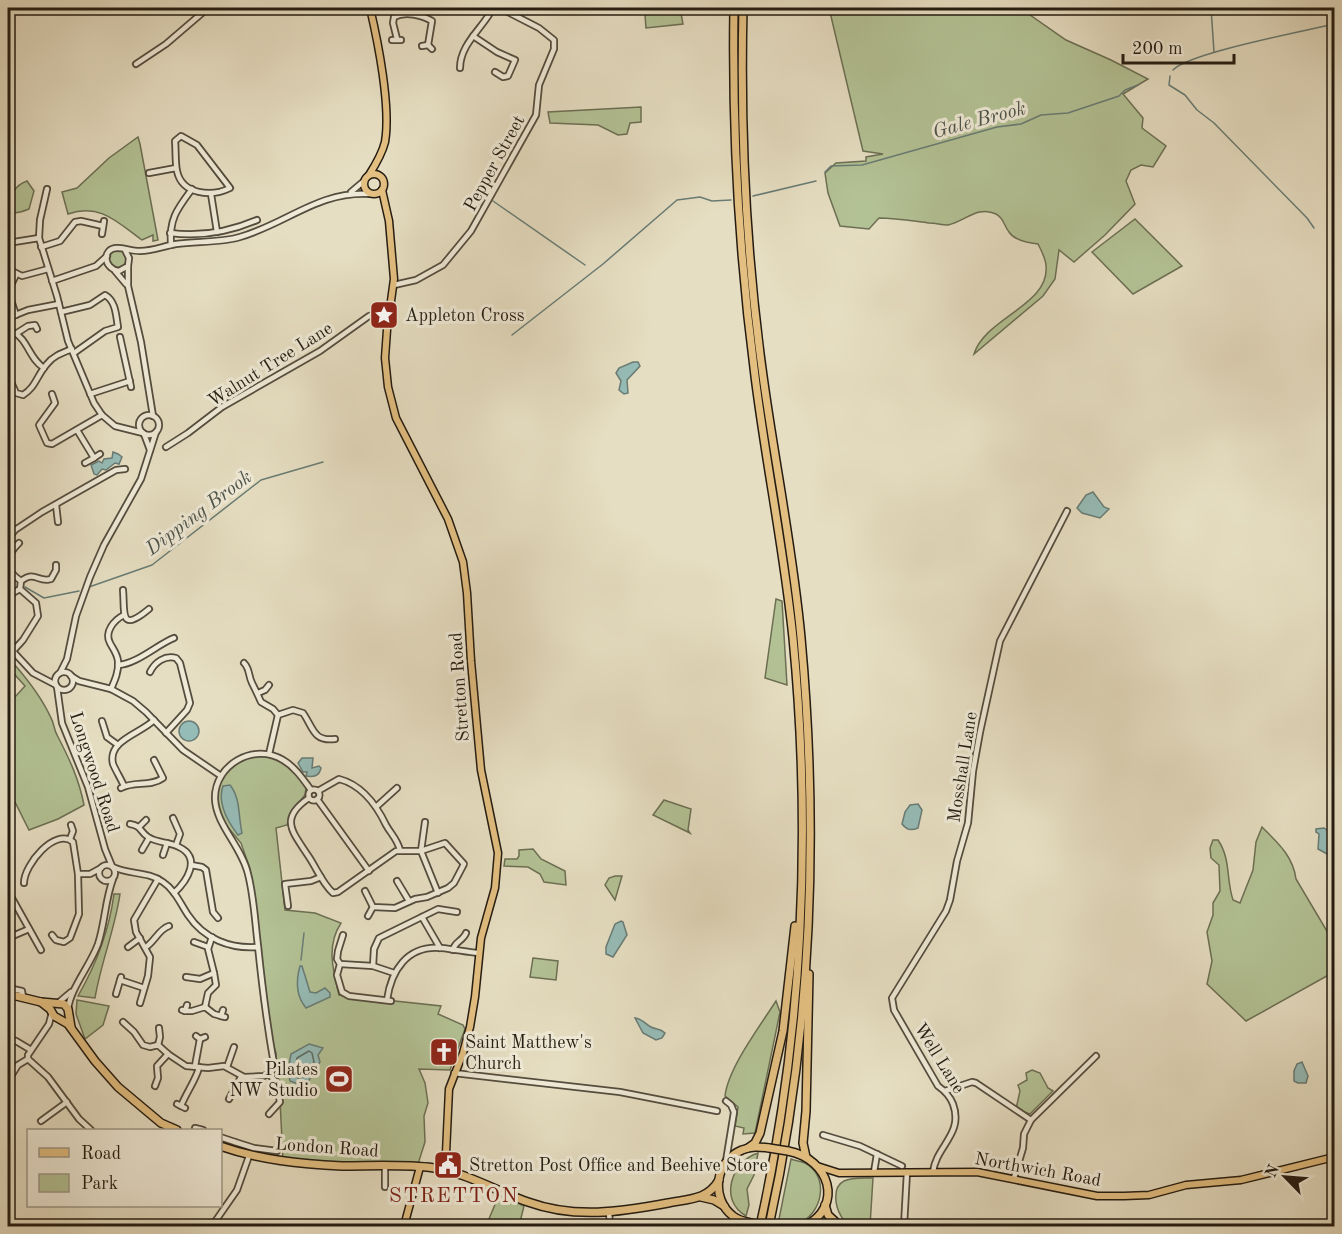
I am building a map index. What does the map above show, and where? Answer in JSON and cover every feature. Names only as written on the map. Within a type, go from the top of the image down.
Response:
[{"type":"highway","points":[[734,8],[735,135],[743,273],[755,379],[786,579],[796,677],[801,777],[800,900],[789,1049],[779,1123],[757,1225]]},
{"type":"highway","points":[[719,1180],[719,1193],[724,1206],[738,1223],[768,1227],[793,1085],[802,1002],[810,873],[810,774],[804,673],[792,564],[763,376],[750,261],[743,123],[743,8]]},
{"type":"highway","points":[[748,1148],[756,1141],[760,1133],[782,1038],[794,930],[800,900]]},
{"type":"highway","points":[[807,927],[808,1020],[803,1148],[806,1156],[824,1175],[827,1189],[820,1214],[807,1225]]},
{"type":"highway","points":[[8,994],[41,1002],[64,1004],[68,1010],[72,1029]]},
{"type":"highway","points":[[41,1002],[72,1029],[95,1062],[118,1087],[161,1123],[173,1129]]},
{"type":"highway","points":[[56,1015],[53,1007],[58,1003]]},
{"type":"highway","points":[[56,1015],[65,1016],[68,1010]]},
{"type":"highway","name":"London Road","points":[[222,1147],[249,1156],[308,1164],[440,1169],[467,1177],[529,1203],[576,1213],[609,1212],[701,1197]]},
{"type":"highway","points":[[701,1197],[713,1190],[724,1164],[739,1151],[748,1148],[769,1148],[806,1156]]},
{"type":"highway","points":[[701,1197],[714,1200],[724,1206]]},
{"type":"highway","points":[[825,1202],[827,1214],[840,1227]]},
{"type":"highway","points":[[807,1225],[821,1222],[830,1227]]},
{"type":"main road","points":[[370,8],[384,92],[386,132],[380,158],[380,176]]},
{"type":"main road","points":[[380,158],[364,181],[364,187],[380,200],[387,210]]},
{"type":"main road","points":[[369,175],[380,176],[384,181],[382,190],[371,194]]},
{"type":"main road","name":"Stretton Road","points":[[382,190],[387,210],[394,285],[385,358],[392,405],[404,435],[448,519],[458,544],[466,576],[477,740],[498,853],[495,888],[484,922],[478,953],[473,1010],[463,1053],[449,1089],[446,1153],[440,1169]]},
{"type":"main road","name":"Northwich Road","points":[[817,1166],[840,1173],[904,1169],[933,1172],[977,1172],[1097,1196],[1149,1195],[1186,1185],[1241,1180],[1335,1156]]},
{"type":"main road","points":[[404,1227],[420,1167]]},
{"type":"main road","points":[[827,1189],[831,1180],[840,1173]]},
{"type":"street","points":[[136,64],[166,44],[208,8]]},
{"type":"street","points":[[460,69],[465,46],[486,21],[493,8]]},
{"type":"street","name":"Pepper Street","points":[[394,285],[426,276],[443,265],[455,252],[481,213],[536,115],[539,85],[555,44],[550,36],[512,10],[500,8]]},
{"type":"street","points":[[397,40],[394,17],[421,13],[432,21],[430,47],[422,46]]},
{"type":"street","points":[[473,36],[497,52],[515,60],[507,77],[495,72]]},
{"type":"street","points":[[181,136],[197,145],[230,188],[211,194],[192,189],[180,178],[176,168],[176,141],[181,136]]},
{"type":"street","points":[[149,173],[176,168]]},
{"type":"street","points":[[348,193],[364,181]]},
{"type":"street","points":[[47,189],[40,220],[39,238],[66,335],[90,394],[102,415],[113,426],[143,434],[151,435],[156,432]]},
{"type":"street","points":[[171,245],[170,233],[175,214],[192,189]]},
{"type":"street","points":[[52,280],[96,266],[112,249],[144,251],[171,245],[239,238],[270,227],[331,196],[348,193],[371,194]]},
{"type":"street","points":[[211,194],[217,232]]},
{"type":"street","points":[[170,233],[217,232],[230,230],[257,220]]},
{"type":"street","points":[[41,247],[60,242],[75,222],[103,223],[102,234]]},
{"type":"street","points":[[8,239],[14,242],[39,238]]},
{"type":"street","points":[[56,686],[55,678],[67,659],[76,616],[90,577],[104,545],[137,487],[159,423],[153,416],[149,399],[141,342],[128,286],[129,255],[125,250]]},
{"type":"street","points":[[96,266],[122,270],[144,251]]},
{"type":"street","points":[[107,256],[107,263],[128,286]]},
{"type":"street","points":[[8,269],[22,276],[48,269]]},
{"type":"street","points":[[16,274],[8,291],[16,315]]},
{"type":"street","points":[[8,375],[16,393],[23,395],[33,388],[44,368],[56,356],[73,351],[102,332],[118,327],[114,306],[105,295],[90,306],[61,312]]},
{"type":"street","points":[[8,318],[34,308],[59,304]]},
{"type":"street","name":"Walnut Tree Lane","points":[[166,447],[222,407],[320,351],[369,316],[390,311]]},
{"type":"street","points":[[8,334],[17,333],[28,326],[35,325],[37,329]]},
{"type":"street","points":[[17,333],[34,361],[44,368]]},
{"type":"street","points":[[120,337],[131,387]]},
{"type":"street","points":[[115,349],[123,347]]},
{"type":"street","points":[[90,394],[130,381]]},
{"type":"street","points":[[52,394],[58,402],[39,424],[47,443],[52,444],[102,415]]},
{"type":"street","points":[[149,399],[139,429],[150,450]]},
{"type":"street","points":[[127,429],[147,415],[153,416]]},
{"type":"street","points":[[78,430],[94,458]]},
{"type":"street","points":[[85,463],[100,453]]},
{"type":"street","points":[[8,539],[15,530],[56,505],[116,470],[125,469]]},
{"type":"street","points":[[56,505],[58,522]]},
{"type":"street","name":"Mosshall Lane","points":[[902,1024],[894,1010],[892,998],[946,911],[950,900],[957,861],[968,823],[973,771],[1000,641],[1067,511]]},
{"type":"street","points":[[20,543],[11,551],[8,560],[12,572],[21,581]]},
{"type":"street","points":[[20,589],[21,581],[27,577],[51,579],[56,565]]},
{"type":"street","points":[[8,599],[11,594],[20,589]]},
{"type":"street","points":[[13,651],[39,615],[36,603],[20,589]]},
{"type":"street","points":[[111,689],[118,665],[116,653],[109,643],[108,636],[113,624],[123,615],[124,589]]},
{"type":"street","points":[[123,615],[133,620],[150,609]]},
{"type":"street","points":[[118,665],[128,664],[174,638]]},
{"type":"street","points":[[8,646],[33,673],[62,689],[85,683]]},
{"type":"street","points":[[149,672],[155,664],[169,657],[176,658],[180,663],[190,703],[166,733]]},
{"type":"street","points":[[67,659],[72,681],[68,688]]},
{"type":"street","points":[[243,662],[247,666],[251,682],[262,704],[279,715]]},
{"type":"street","points":[[42,677],[64,672],[85,683],[111,689],[133,701],[195,760],[221,776]]},
{"type":"street","points":[[258,693],[269,685]]},
{"type":"street","name":"Longwood Road","points":[[56,686],[62,723],[88,787],[105,849],[113,867]]},
{"type":"street","name":"Longwood Road","points":[[60,702],[68,688]]},
{"type":"street","points":[[279,715],[291,710],[299,711],[305,715],[316,734],[327,739],[336,738]]},
{"type":"street","points":[[269,754],[279,715]]},
{"type":"street","points":[[154,720],[142,731],[126,737],[118,745],[113,763],[123,787],[133,783],[143,784],[166,779],[154,759]]},
{"type":"street","points":[[101,721],[107,737],[118,745]]},
{"type":"street","points":[[269,1074],[274,1064],[248,872],[240,852],[220,819],[216,804],[216,790],[221,776],[243,757],[269,754],[291,765],[311,790],[318,791],[339,778],[352,782],[362,790],[382,814],[386,826],[398,841],[400,850]]},
{"type":"street","points":[[376,807],[397,788]]},
{"type":"street","points":[[309,798],[308,794],[311,790]]},
{"type":"street","points":[[317,799],[318,791]]},
{"type":"street","points":[[369,871],[317,799],[309,798],[294,810],[291,827],[295,837],[333,893],[338,892],[369,871],[400,850],[422,851],[445,843],[463,861],[464,867],[454,884],[395,908],[374,907]]},
{"type":"street","points":[[173,818],[180,834],[176,845]]},
{"type":"street","points":[[139,827],[146,820]]},
{"type":"street","points":[[130,824],[139,827],[149,838],[176,845],[188,854],[191,865],[190,873],[174,893]]},
{"type":"street","points":[[70,839],[73,831],[71,825]]},
{"type":"street","points":[[428,825],[422,851],[438,892]]},
{"type":"street","points":[[23,880],[25,872],[41,850],[61,838],[70,839]]},
{"type":"street","points":[[142,850],[149,838]]},
{"type":"street","points":[[51,944],[54,937],[64,942],[69,940],[80,905],[76,849],[70,839]]},
{"type":"street","points":[[162,856],[167,843]]},
{"type":"street","name":"Longwood Road","points":[[101,868],[105,849]]},
{"type":"street","points":[[90,874],[106,865],[158,879],[174,893],[195,924],[212,937],[232,946],[258,947]]},
{"type":"street","points":[[191,865],[206,870],[213,914],[218,918]]},
{"type":"street","points":[[68,1010],[75,988],[98,945],[107,897],[116,872],[113,867]]},
{"type":"street","points":[[101,868],[101,878],[107,897]]},
{"type":"street","points":[[78,874],[90,874],[108,881],[130,872]]},
{"type":"street","points":[[288,906],[285,884],[311,881],[321,877]]},
{"type":"street","points":[[140,1003],[150,960],[146,947],[134,927],[135,917],[158,879]]},
{"type":"street","points":[[397,881],[409,901]]},
{"type":"street","points":[[8,891],[41,950]]},
{"type":"street","points":[[365,891],[374,907]]},
{"type":"street","points":[[373,966],[374,949],[379,938],[438,909],[450,906],[457,912]]},
{"type":"street","points":[[368,916],[374,907]]},
{"type":"street","points":[[422,916],[440,948]]},
{"type":"street","points":[[146,947],[153,942],[162,929],[169,926]]},
{"type":"street","points":[[8,938],[29,929]]},
{"type":"street","points":[[453,951],[455,944],[463,939],[466,933]]},
{"type":"street","points":[[205,1007],[207,995],[216,985],[208,955],[212,937]]},
{"type":"street","points":[[341,937],[337,959],[339,964],[337,978],[344,995],[389,1001],[390,981],[394,973],[412,955],[424,950],[440,948],[478,953]]},
{"type":"street","points":[[128,947],[140,938]]},
{"type":"street","points":[[194,942],[208,947]]},
{"type":"street","points":[[339,964],[373,966],[394,973]]},
{"type":"street","points":[[186,978],[202,978],[214,973]]},
{"type":"street","points":[[115,994],[121,978],[144,988]]},
{"type":"street","points":[[8,987],[23,991],[23,997]]},
{"type":"street","points":[[58,1003],[75,988]]},
{"type":"street","points":[[184,1009],[192,1011],[205,1007]]},
{"type":"street","points":[[205,1007],[214,1014],[223,1014]]},
{"type":"street","points":[[8,1081],[18,1065],[28,1059],[31,1050],[56,1015]]},
{"type":"street","points":[[122,1022],[134,1032],[143,1045],[150,1047],[158,1044]]},
{"type":"street","name":"Well Lane","points":[[902,1024],[938,1086],[952,1101],[957,1116],[934,1165],[933,1172]]},
{"type":"street","points":[[158,1044],[159,1028]]},
{"type":"street","points":[[181,1106],[197,1075],[200,1037]]},
{"type":"street","points":[[8,1039],[31,1050]]},
{"type":"street","points":[[158,1044],[184,1065],[227,1067],[241,1077],[269,1074]]},
{"type":"street","points":[[227,1067],[234,1047]]},
{"type":"street","points":[[153,1088],[158,1078],[157,1066],[168,1054]]},
{"type":"street","points":[[1014,1178],[1023,1148],[1024,1134],[1031,1120],[1096,1056]]},
{"type":"street","points":[[28,1059],[48,1077],[89,1129]]},
{"type":"street","points":[[454,1072],[620,1092],[717,1111]]},
{"type":"street","points":[[269,1074],[277,1084],[280,1102],[269,1114]]},
{"type":"street","points":[[229,1099],[241,1077]]},
{"type":"street","points":[[945,1091],[962,1084],[976,1083],[1031,1120]]},
{"type":"street","points":[[724,1164],[734,1112],[726,1101]]},
{"type":"street","points":[[41,1121],[67,1102]]},
{"type":"street","points":[[823,1135],[860,1146],[904,1169],[904,1227]]},
{"type":"street","name":"London Road","points":[[222,1138],[254,1148],[277,1151]]},
{"type":"street","points":[[232,1150],[235,1142]]},
{"type":"street","points":[[729,1144],[732,1149],[739,1151]]},
{"type":"street","points":[[874,1172],[877,1154]]},
{"type":"street","points":[[212,1227],[237,1190],[249,1156]]},
{"type":"street","points":[[385,1166],[385,1187]]},
{"type":"street","points":[[609,1212],[610,1227]]},
{"type":"green space","points":[[680,8],[683,24],[646,28],[645,15]]},
{"type":"green space","points":[[829,8],[1020,8],[1066,40],[1148,79],[1123,94],[1143,118],[1142,128],[1166,146],[1153,167],[1141,165],[1131,170],[1126,181],[1135,204],[1074,262],[1059,250],[1055,279],[1043,296],[974,354],[980,341],[990,331],[1038,291],[1045,280],[1046,266],[1043,255],[1038,244],[1015,238],[1007,230],[1001,218],[989,212],[977,213],[948,225],[879,218],[869,229],[840,226],[828,193],[825,173],[836,163],[866,161],[866,157],[883,154],[863,151]]},
{"type":"green space","points":[[641,107],[641,122],[630,123],[627,134],[618,135],[598,125],[550,123],[548,112]]},
{"type":"green space","points":[[138,137],[158,240],[153,241],[153,235],[142,240],[116,221],[99,213],[79,211],[68,214],[62,192],[77,188],[109,158]]},
{"type":"green space","points":[[27,181],[34,191],[29,209],[16,213],[11,212],[8,210],[13,192]]},
{"type":"green space","points":[[1135,219],[1182,266],[1133,294],[1092,252]]},
{"type":"green space","points":[[114,250],[122,250],[127,255],[125,266],[114,268],[109,263],[109,255]]},
{"type":"green space","points":[[776,599],[782,601],[787,685],[765,678]]},
{"type":"green space","points":[[14,664],[34,690],[52,720],[73,769],[84,805],[58,819],[29,830],[8,788],[8,692],[9,695],[15,697],[25,686],[11,667]]},
{"type":"green space","points":[[253,753],[283,760],[303,779],[306,788],[305,795],[291,812],[287,825],[276,828],[285,910],[315,913],[341,923],[332,949],[339,995],[441,1006],[438,1014],[463,1025],[465,1029],[450,1070],[419,1069],[425,1083],[428,1103],[424,1116],[425,1142],[417,1167],[283,1161],[279,1080],[273,1071],[276,1068],[276,1053],[269,1033],[250,869],[241,843],[226,825],[217,809],[217,787],[228,766]]},
{"type":"green space","points":[[664,800],[691,809],[688,830],[690,833],[653,815]]},
{"type":"green space","points":[[1262,827],[1279,844],[1292,863],[1296,879],[1334,943],[1334,972],[1246,1021],[1207,984],[1212,961],[1207,932],[1213,915],[1213,903],[1220,891],[1219,865],[1211,858],[1210,848],[1213,840],[1218,840],[1227,862],[1233,900],[1240,903],[1253,870],[1256,842]]},
{"type":"green space","points":[[533,849],[541,859],[565,871],[566,885],[544,882],[540,874],[528,867],[504,866],[505,859],[517,859],[519,850]]},
{"type":"green space","points":[[622,876],[615,900],[605,885],[609,878]]},
{"type":"green space","points":[[114,894],[120,894],[118,907],[95,998],[78,996],[101,947]]},
{"type":"green space","points":[[533,958],[558,961],[556,980],[530,977]]},
{"type":"green space","points":[[77,1000],[109,1006],[103,1025],[85,1039],[76,1014]]},
{"type":"green space","points":[[776,1001],[780,1012],[755,1133],[743,1134],[744,1128],[735,1126],[738,1107],[725,1096],[727,1085],[746,1047]]},
{"type":"green space","points":[[1032,1070],[1040,1073],[1048,1088],[1053,1091],[1030,1114],[1016,1109],[1020,1091],[1018,1085],[1027,1080],[1026,1073]]},
{"type":"green space","points":[[758,1153],[754,1175],[747,1189],[749,1205],[746,1216],[737,1209],[732,1201],[732,1182],[741,1164]]},
{"type":"green space","points":[[791,1159],[805,1163],[813,1169],[818,1177],[820,1195],[818,1204],[806,1219],[795,1225],[778,1224]]},
{"type":"green space","points":[[873,1178],[870,1226],[851,1226],[842,1217],[837,1207],[836,1192],[844,1181]]},
{"type":"green space","points":[[499,1195],[524,1206],[519,1226],[486,1226]]},
{"type":"water","points":[[638,362],[640,366],[627,380],[628,393],[624,394],[619,390],[621,381],[616,373],[619,368]]},
{"type":"water","points":[[113,452],[122,457],[119,464],[115,463],[106,470],[102,469],[97,475],[94,474],[91,465],[112,458]]},
{"type":"water","points":[[1093,492],[1104,507],[1109,509],[1100,518],[1082,513],[1077,508],[1086,495]]},
{"type":"water","points":[[189,721],[196,724],[199,731],[196,738],[189,741],[182,738],[179,731],[182,724]]},
{"type":"water","points":[[302,758],[313,758],[312,768],[319,766],[321,768],[317,775],[306,776],[307,772],[303,772],[298,763]]},
{"type":"water","points":[[230,785],[234,790],[239,808],[242,833],[238,835],[222,806],[223,786]]},
{"type":"water","points":[[918,804],[922,810],[918,828],[907,829],[902,824],[905,812],[910,805]]},
{"type":"water","points":[[1324,828],[1334,835],[1334,850],[1329,855],[1318,849],[1319,834],[1316,829]]},
{"type":"water","points":[[621,921],[627,935],[613,957],[606,954],[606,947],[615,924]]},
{"type":"water","points":[[300,966],[302,966],[310,992],[316,993],[325,988],[330,993],[330,997],[306,1008],[300,998],[298,988]]},
{"type":"water","points":[[635,1018],[663,1031],[665,1033],[662,1038],[656,1040],[643,1033]]},
{"type":"water","points":[[309,1044],[323,1048],[318,1055],[320,1062],[308,1082],[298,1084],[290,1081],[288,1071],[291,1054]]},
{"type":"water","points":[[1302,1062],[1308,1076],[1306,1083],[1298,1083],[1294,1081],[1294,1071],[1297,1064]]},
{"type":"waterway","points":[[1211,8],[1214,52]]},
{"type":"waterway","name":"Gale Brook","points":[[1173,70],[1183,63],[1223,50],[1334,24]]},
{"type":"waterway","points":[[1170,76],[1169,85],[1185,95],[1197,110],[1214,123],[1307,218],[1314,228]]},
{"type":"waterway","name":"Gale Brook","points":[[825,172],[831,166],[862,165],[997,127],[1021,124],[1041,115],[1068,113],[1119,96],[1125,90],[1138,85]]},
{"type":"waterway","name":"Gale Brook","points":[[753,196],[816,181]]},
{"type":"waterway","name":"Gale Brook","points":[[512,335],[603,264],[677,200],[700,197],[712,201],[731,200]]},
{"type":"waterway","points":[[493,201],[585,265]]},
{"type":"waterway","name":"Dipping Brook","points":[[89,587],[152,565],[261,480],[323,462]]},
{"type":"waterway","name":"Dipping Brook","points":[[8,574],[14,582]]},
{"type":"waterway","name":"Dipping Brook","points":[[25,587],[44,598],[79,591]]},
{"type":"waterway","points":[[301,960],[304,933]]},
{"type":"place","name":"Appleton Cross","points":[[384,315]]},
{"type":"place","name":"Saint Matthew's Church","points":[[444,1052]]},
{"type":"place","name":"Pilates NW Studio","points":[[339,1079]]},
{"type":"place","name":"Stretton Post Office and Beehive Store","points":[[448,1165]]},
{"type":"district","name":"STRETTON","points":[[454,1195]]}]
